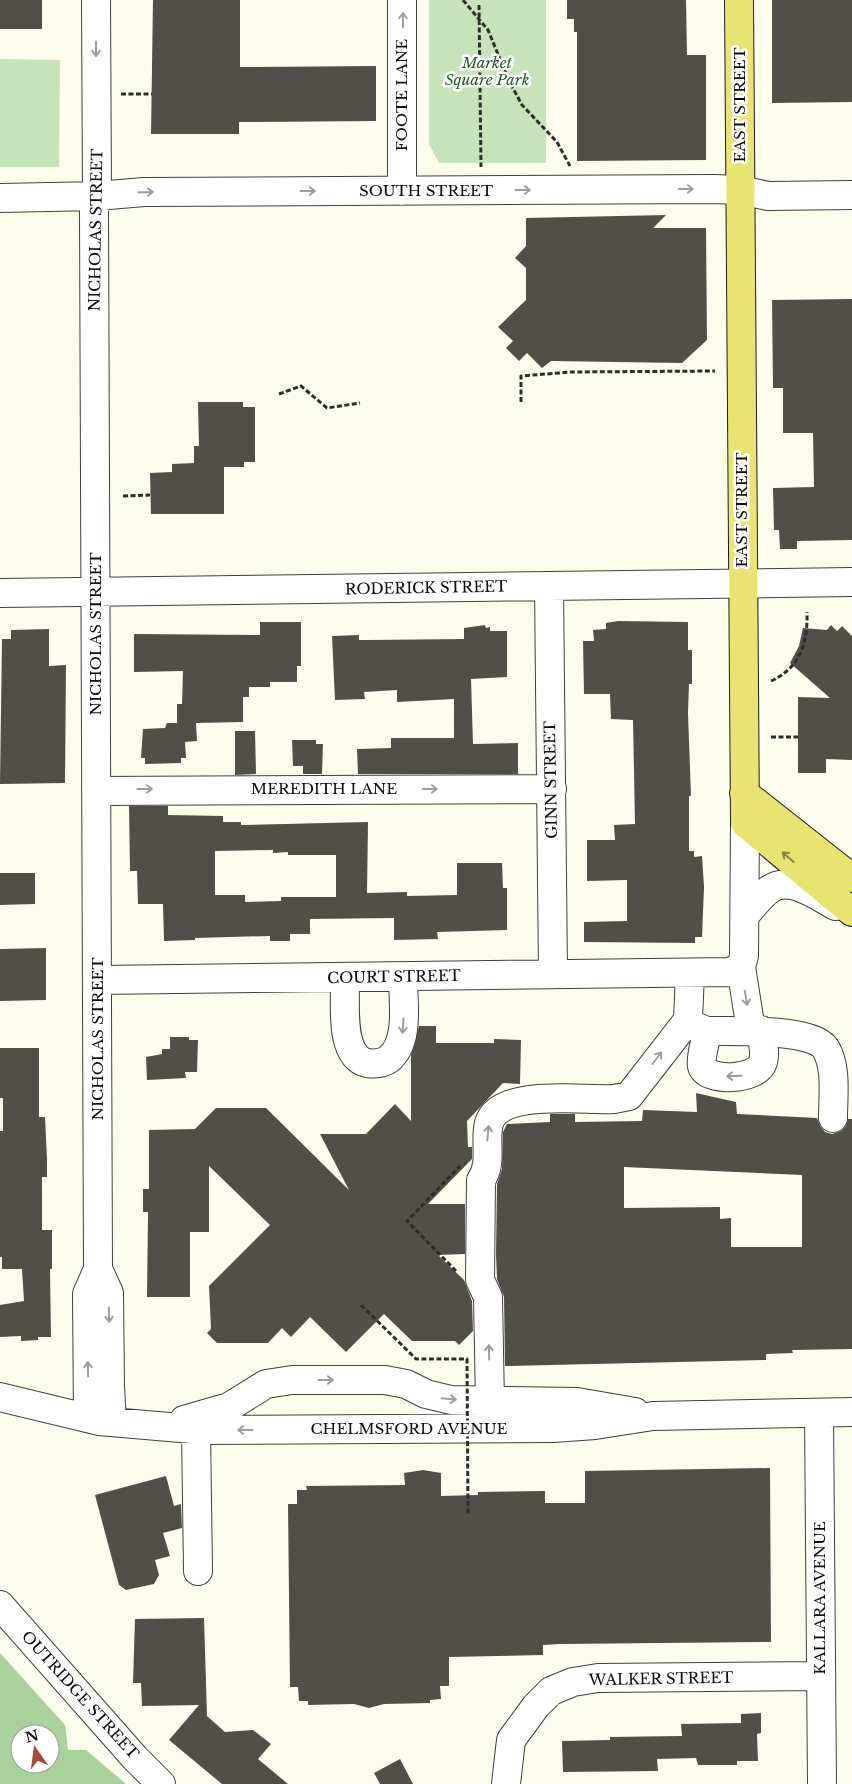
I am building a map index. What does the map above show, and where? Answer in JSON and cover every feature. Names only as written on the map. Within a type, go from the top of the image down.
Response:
[{"type":"main road","name":"EAST STREET","points":[[739,0],[745,823]]},
{"type":"main road","points":[[744,793],[852,878]]},
{"type":"main road","points":[[745,823],[852,912]]},
{"type":"street","name":"NICHOLAS STREET","points":[[96,0],[97,196],[94,211],[98,1269],[109,1293],[110,1386],[100,1420]]},
{"type":"street","name":"FOOTE LANE","points":[[402,0],[402,191]]},
{"type":"street","name":"SOUTH STREET","points":[[0,198],[97,196],[144,192],[402,191],[740,190],[768,196],[852,195]]},
{"type":"street","name":"RODERICK STREET","points":[[0,593],[852,582]]},
{"type":"street","name":"GINN STREET","points":[[549,587],[553,974]]},
{"type":"street","name":"MEREDITH LANE","points":[[96,791],[552,789]]},
{"type":"street","name":"EAST STREET","points":[[697,1027],[703,1068],[709,1074],[724,1076],[749,1075],[758,1069],[764,1056],[741,967],[744,956],[745,823]]},
{"type":"street","points":[[745,914],[771,888],[782,885],[797,886],[835,906],[852,912]]},
{"type":"street","points":[[697,1027],[690,1014],[690,973],[726,972],[741,967]]},
{"type":"street","name":"COURT STREET","points":[[98,980],[403,978],[690,973]]},
{"type":"street","points":[[346,978],[347,1040],[359,1059],[374,1064],[389,1059],[400,1044],[403,1029],[403,978]]},
{"type":"street","points":[[490,1400],[488,1297],[471,1278],[472,1170],[487,1170],[490,1122],[501,1107],[523,1100],[614,1099],[629,1096],[697,1027],[756,1030],[810,1040],[825,1047],[833,1079],[833,1118]]},
{"type":"street","name":"CHELMSFORD AVENUE","points":[[163,1426],[229,1408],[270,1383],[288,1380],[385,1380],[410,1386],[438,1398],[576,1402],[646,1417]]},
{"type":"street","points":[[270,1383],[262,1397],[264,1411],[276,1421],[294,1430]]},
{"type":"street","points":[[410,1386],[420,1399],[423,1410],[423,1420],[419,1429]]},
{"type":"street","name":"CHELMSFORD AVENUE","points":[[0,1397],[100,1420],[196,1429],[565,1428],[646,1417],[852,1412]]},
{"type":"street","name":"KALLARA AVENUE","points":[[820,1413],[822,1784]]},
{"type":"street","points":[[196,1429],[198,1571]]},
{"type":"street","name":"OUTRIDGE STREET","points":[[0,1605],[135,1758],[161,1784]]},
{"type":"street","name":"WALKER STREET","points":[[506,1784],[512,1740],[519,1729],[551,1691],[573,1682],[598,1678],[821,1676]]},
{"type":"path","points":[[463,0],[488,30],[509,81],[522,105],[558,142],[572,169]]},
{"type":"path","points":[[479,5],[481,170]]},
{"type":"path","points":[[121,94],[152,94]]},
{"type":"path","points":[[521,402],[521,376],[571,372],[715,371]]},
{"type":"path","points":[[279,394],[300,386],[327,408],[360,403]]},
{"type":"path","points":[[124,496],[150,495]]},
{"type":"path","points":[[771,682],[789,670],[804,649],[807,612]]},
{"type":"path","points":[[804,649],[808,650]]},
{"type":"path","points":[[771,737],[798,737]]},
{"type":"path","points":[[471,1278],[407,1221],[472,1170]]},
{"type":"path","points":[[361,1305],[416,1359],[468,1359],[468,1514]]},
{"type":"green space","name":"Market Square Park","points":[[429,0],[546,0],[546,163],[439,163],[429,144]]},
{"type":"green space","points":[[0,59],[60,60],[59,167],[0,167]]},
{"type":"green space","points":[[0,1653],[65,1725],[68,1750],[86,1750],[126,1784],[0,1784]]},
{"type":"building","points":[[0,0],[42,0],[42,29],[0,29]]},
{"type":"building","points":[[153,0],[240,0],[240,67],[376,66],[376,121],[239,122],[239,134],[151,134]]},
{"type":"building","points":[[567,0],[686,0],[687,55],[706,55],[706,160],[577,161],[577,32],[574,32],[574,19],[567,19]]},
{"type":"building","points":[[772,0],[852,0],[852,102],[772,103]]},
{"type":"building","points":[[666,215],[653,228],[706,228],[707,340],[682,363],[551,361],[542,368],[527,353],[519,361],[506,348],[513,341],[498,327],[526,300],[526,268],[515,258],[526,246],[526,218]]},
{"type":"building","points":[[852,299],[852,540],[797,541],[797,549],[780,549],[779,530],[774,530],[773,488],[814,487],[813,433],[783,433],[783,388],[773,388],[772,300]]},
{"type":"building","points":[[198,402],[243,402],[243,407],[255,407],[255,462],[244,462],[244,467],[224,467],[224,514],[151,514],[150,473],[172,472],[172,464],[194,463],[194,446],[199,446]]},
{"type":"building","points":[[618,621],[688,622],[688,650],[692,650],[692,684],[689,684],[688,713],[691,796],[689,796],[689,851],[694,851],[694,857],[702,856],[704,887],[702,937],[695,937],[695,943],[584,942],[584,922],[627,921],[627,880],[587,881],[587,840],[615,840],[614,825],[635,824],[633,720],[611,719],[610,694],[584,694],[583,641],[594,641],[593,630],[606,629],[606,623]]},
{"type":"building","points":[[260,622],[301,622],[301,666],[297,666],[297,682],[270,682],[270,687],[249,687],[249,697],[243,697],[243,722],[196,723],[197,741],[185,742],[186,758],[181,758],[181,763],[145,764],[145,758],[141,758],[143,729],[165,728],[167,723],[177,723],[177,704],[182,704],[183,671],[134,672],[134,634],[260,635]]},
{"type":"building","points":[[485,625],[486,628],[490,627],[490,631],[507,631],[507,677],[471,679],[473,744],[518,743],[518,774],[358,774],[357,749],[391,748],[391,738],[454,738],[454,699],[397,702],[397,690],[364,692],[365,699],[335,700],[332,636],[359,635],[359,640],[464,639],[464,628]]},
{"type":"building","points":[[831,625],[837,631],[842,626],[852,636],[852,760],[826,759],[826,773],[798,773],[798,697],[830,698],[790,663],[799,646],[803,628],[827,630]]},
{"type":"building","points":[[49,629],[49,666],[66,665],[65,783],[0,784],[2,639],[11,639],[11,630]]},
{"type":"building","points":[[235,731],[255,731],[256,774],[235,775]]},
{"type":"building","points":[[292,740],[316,740],[316,744],[323,744],[322,774],[303,774],[303,766],[293,766]]},
{"type":"building","points":[[129,806],[168,806],[168,815],[223,816],[223,822],[241,822],[241,825],[368,822],[367,893],[407,892],[407,896],[457,895],[457,863],[502,863],[503,888],[507,888],[507,930],[437,932],[438,939],[394,940],[394,918],[310,919],[310,934],[290,934],[290,941],[270,941],[270,936],[195,938],[195,940],[164,941],[163,904],[138,904],[137,871],[130,871]],"holes":[[[273,850],[273,853],[288,852],[288,855],[336,855],[336,897],[281,897],[281,901],[245,902],[245,895],[215,895],[215,851]]]},
{"type":"building","points":[[0,873],[35,873],[35,904],[0,905]]},
{"type":"building","points":[[46,948],[46,1000],[0,1001],[0,949]]},
{"type":"building","points":[[419,1026],[436,1026],[436,1043],[494,1043],[494,1039],[521,1040],[520,1084],[503,1083],[467,1121],[468,1147],[472,1147],[472,1159],[428,1204],[465,1204],[465,1254],[438,1255],[464,1280],[472,1301],[473,1331],[459,1345],[455,1341],[412,1341],[384,1314],[346,1352],[310,1317],[291,1337],[282,1328],[268,1343],[217,1343],[207,1333],[211,1329],[209,1286],[270,1225],[209,1166],[209,1232],[190,1232],[190,1297],[147,1297],[148,1212],[143,1212],[143,1189],[149,1189],[149,1130],[195,1129],[216,1108],[266,1108],[349,1190],[320,1134],[366,1134],[395,1104],[411,1121],[411,1055]]},
{"type":"building","points":[[170,1037],[189,1037],[189,1040],[198,1040],[197,1072],[185,1072],[186,1078],[147,1080],[146,1057],[162,1054],[162,1049],[170,1049]]},
{"type":"building","points":[[0,1048],[39,1048],[39,1117],[45,1117],[47,1159],[47,1177],[42,1177],[42,1230],[52,1230],[52,1269],[50,1269],[51,1337],[38,1337],[38,1340],[21,1341],[21,1336],[0,1337],[0,1305],[24,1301],[22,1269],[2,1269],[2,1257],[0,1257],[0,1131],[3,1131],[3,1098],[0,1098]]},
{"type":"building","points":[[696,1093],[736,1102],[737,1114],[817,1118],[825,1132],[832,1134],[841,1131],[846,1126],[848,1119],[852,1119],[852,1349],[792,1350],[793,1353],[766,1354],[766,1360],[505,1366],[504,1297],[497,1279],[496,1254],[497,1184],[502,1169],[503,1132],[507,1124],[550,1122],[550,1114],[575,1114],[575,1122],[642,1121],[643,1110],[697,1112]],"holes":[[[624,1167],[802,1175],[802,1247],[731,1247],[731,1218],[720,1219],[720,1207],[624,1208]]]},
{"type":"building","points":[[770,1468],[771,1642],[560,1644],[543,1645],[543,1655],[449,1657],[449,1686],[440,1686],[441,1699],[430,1700],[430,1703],[384,1704],[369,1708],[354,1704],[308,1705],[308,1701],[299,1701],[298,1687],[290,1687],[288,1504],[297,1504],[297,1490],[307,1490],[306,1486],[405,1485],[404,1473],[423,1470],[441,1473],[441,1496],[478,1495],[478,1492],[545,1491],[545,1503],[585,1503],[585,1471]]},
{"type":"building","points":[[166,1476],[174,1506],[181,1504],[182,1528],[163,1533],[170,1556],[155,1560],[159,1575],[154,1584],[126,1590],[119,1585],[95,1495]]},
{"type":"building","points":[[204,1618],[207,1716],[225,1732],[253,1730],[271,1744],[258,1759],[288,1784],[222,1784],[169,1740],[199,1705],[142,1706],[141,1683],[133,1683],[135,1619]]},
{"type":"building","points":[[761,1713],[761,1733],[757,1734],[758,1761],[737,1761],[737,1765],[698,1765],[696,1758],[657,1759],[658,1771],[563,1772],[562,1741],[610,1740],[610,1737],[682,1736],[681,1724],[741,1723],[741,1714]]},
{"type":"building","points":[[400,1759],[413,1784],[380,1784],[374,1773]]}]
